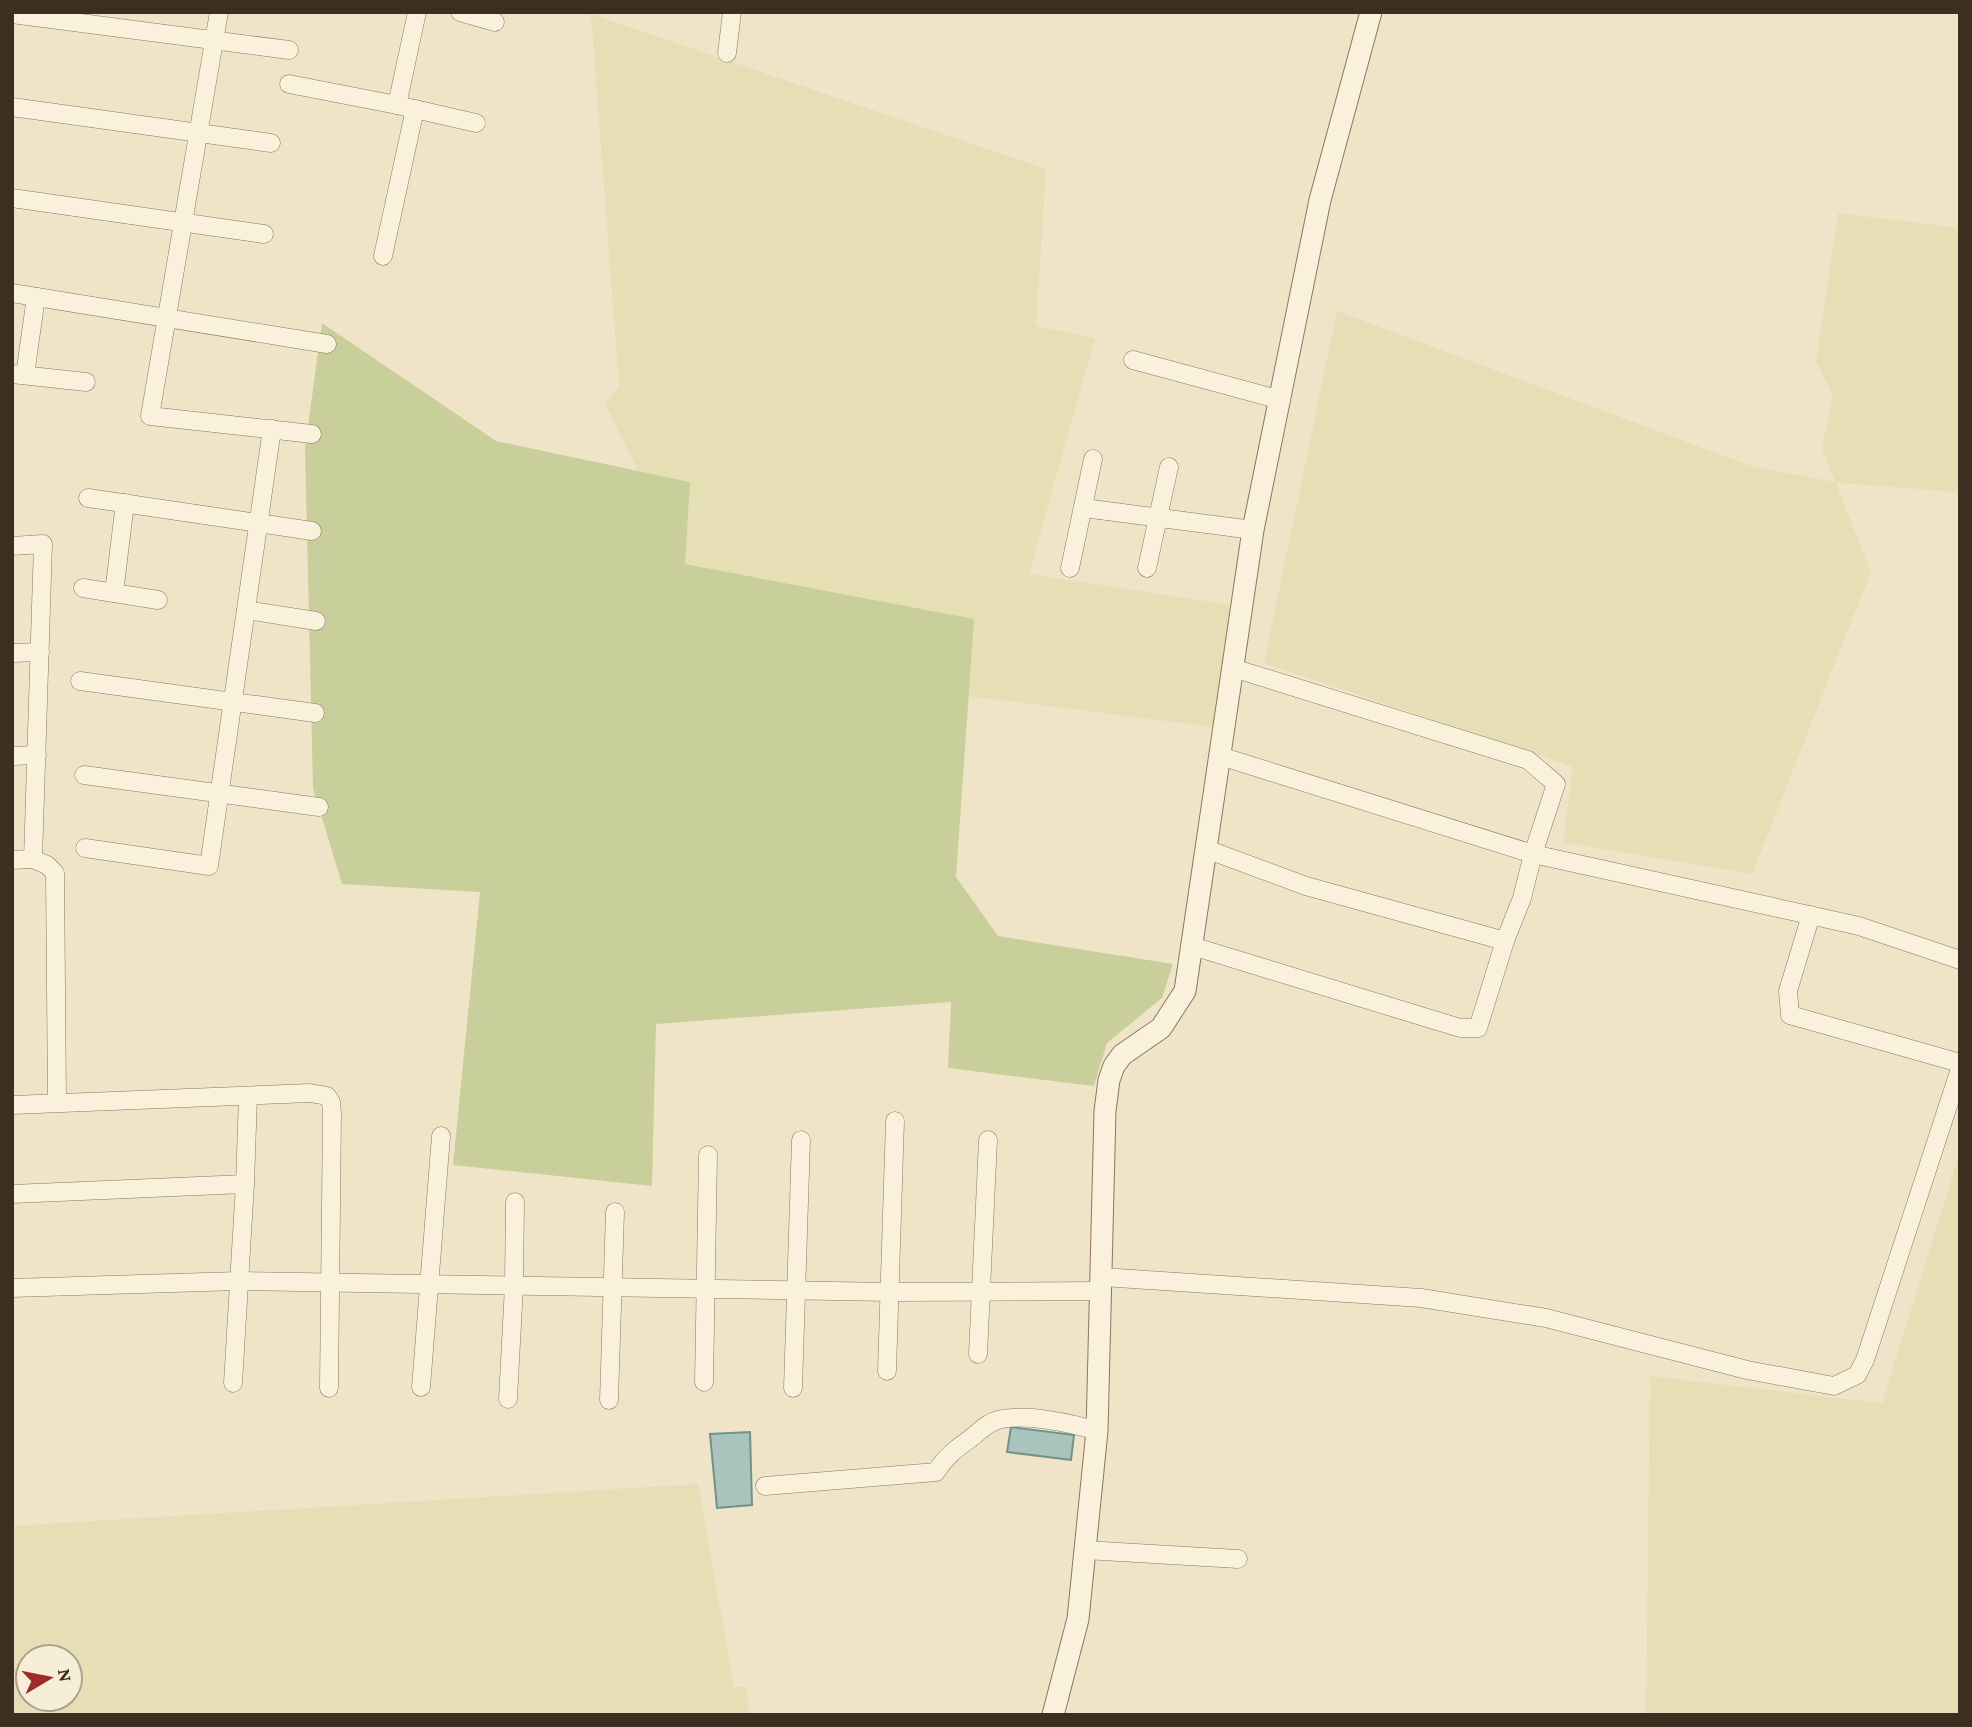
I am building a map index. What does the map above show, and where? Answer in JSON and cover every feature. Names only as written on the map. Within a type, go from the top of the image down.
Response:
[{"type":"street","points":[[219,12],[150,416],[312,433]]},
{"type":"street","points":[[383,256],[406,107],[417,12]]},
{"type":"street","points":[[460,12],[495,23]]},
{"type":"street","points":[[727,53],[732,12]]},
{"type":"street","points":[[1053,1715],[1078,1619],[1097,1431],[1105,1111],[1109,1080],[1122,1055],[1161,1028],[1178,1006],[1185,991],[1253,530],[1321,200],[1371,12]]},
{"type":"street","points":[[12,15],[289,50]]},
{"type":"street","points":[[289,84],[476,123]]},
{"type":"street","points":[[12,107],[271,143]]},
{"type":"street","points":[[12,198],[264,234]]},
{"type":"street","points":[[12,293],[327,344]]},
{"type":"street","points":[[36,297],[19,375],[86,382]]},
{"type":"street","points":[[1133,360],[1280,400]]},
{"type":"street","points":[[85,848],[209,866],[272,429]]},
{"type":"street","points":[[1070,568],[1093,459]]},
{"type":"street","points":[[1147,568],[1169,467]]},
{"type":"street","points":[[88,498],[312,531]]},
{"type":"street","points":[[114,593],[125,503]]},
{"type":"street","points":[[1084,508],[1253,530]]},
{"type":"street","points":[[12,546],[43,544],[33,859]]},
{"type":"street","points":[[83,588],[158,600]]},
{"type":"street","points":[[246,610],[316,621]]},
{"type":"street","points":[[12,653],[40,652]]},
{"type":"street","points":[[1192,946],[1460,1028],[1478,1028],[1505,941],[1522,898],[1556,784],[1528,760],[1233,668]]},
{"type":"street","points":[[80,681],[315,713]]},
{"type":"street","points":[[12,756],[37,755]]},
{"type":"street","points":[[1220,756],[1533,854],[1859,926],[1960,960]]},
{"type":"street","points":[[84,775],[319,807]]},
{"type":"street","points":[[1206,849],[1306,886],[1505,941]]},
{"type":"street","points":[[12,860],[33,859],[47,865],[55,873],[57,1102]]},
{"type":"street","points":[[1811,915],[1788,991],[1790,1015],[1960,1063]]},
{"type":"street","points":[[12,1288],[238,1281],[980,1292],[1102,1284],[1421,1298],[1546,1318],[1747,1370],[1834,1386],[1857,1376],[1865,1360],[1960,1069]]},
{"type":"street","points":[[12,1105],[320,1093],[327,1096],[331,1102],[329,1388]]},
{"type":"street","points":[[233,1383],[246,1184],[248,1096]]},
{"type":"street","points":[[887,1371],[895,1121]]},
{"type":"street","points":[[421,1387],[441,1136]]},
{"type":"street","points":[[793,1388],[794,1290],[801,1140]]},
{"type":"street","points":[[978,1354],[988,1140]]},
{"type":"street","points":[[704,1382],[708,1155]]},
{"type":"street","points":[[12,1194],[246,1184]]},
{"type":"street","points":[[508,1399],[515,1202]]},
{"type":"street","points":[[609,1400],[615,1212]]},
{"type":"street","points":[[765,1486],[936,1472],[945,1458],[957,1447],[1000,1419],[1028,1418],[1083,1426],[1097,1431]]},
{"type":"street","points":[[1085,1550],[1238,1559]]},
{"type":"shaded area","points":[[591,14],[1046,169],[1036,326],[1095,338],[1029,574],[1237,606],[1213,727],[968,696],[973,619],[685,564],[690,482],[638,471],[605,404],[619,386]]},
{"type":"shaded area","points":[[1838,213],[1960,228],[1960,492],[1836,483],[1871,572],[1752,874],[1563,842],[1573,767],[1264,663],[1337,311],[1754,467],[1835,482],[1822,448],[1833,396],[1816,362]]},
{"type":"shaded area","points":[[1960,1152],[1960,1715],[1646,1715],[1650,1376],[1882,1403]]},
{"type":"shaded area","points":[[698,1484],[734,1687],[747,1687],[748,1715],[12,1715],[12,1526]]},
{"type":"green space","points":[[322,323],[496,441],[690,482],[685,564],[974,619],[956,877],[998,936],[1173,964],[1162,998],[1107,1043],[1094,1086],[948,1068],[951,1002],[656,1024],[652,1186],[453,1165],[480,892],[342,884],[313,788],[305,448]]},
{"type":"water","points":[[1011,1427],[1074,1435],[1071,1460],[1007,1452]]},
{"type":"water","points":[[750,1432],[752,1505],[717,1508],[710,1434]]}]
